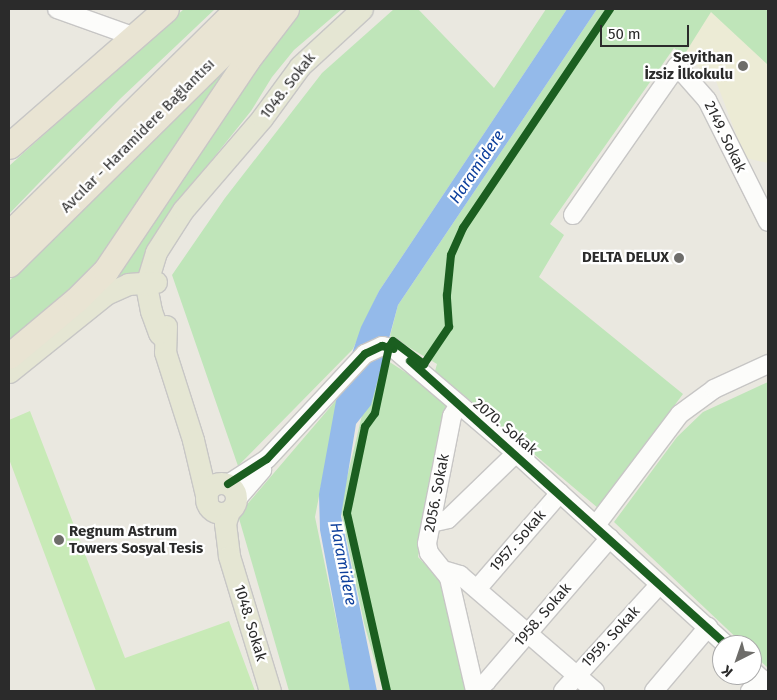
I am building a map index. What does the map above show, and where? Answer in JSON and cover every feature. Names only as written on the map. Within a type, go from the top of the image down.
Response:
[{"type":"highway","points":[[9,146],[166,9]]},
{"type":"highway","name":"Avcılar - Haramidere Bağlantısı","points":[[9,234],[238,9]]},
{"type":"highway","name":"Avcılar - Haramidere Bağlantısı","points":[[9,264],[268,9]]},
{"type":"highway","points":[[9,356],[76,300],[106,270],[256,47],[286,9]]},
{"type":"main road","name":"1048. Sokak","points":[[151,283],[151,260],[183,210],[239,146],[300,66],[362,9]]},
{"type":"main road","points":[[9,372],[106,294],[128,284],[151,283],[156,326],[165,339],[165,352],[193,440],[208,502],[229,556]]},
{"type":"main road","points":[[193,440],[205,467],[228,495],[225,523],[229,556]]},
{"type":"main road","points":[[208,502],[216,512],[228,495]]},
{"type":"main road","name":"1048. Sokak","points":[[229,556],[270,691]]},
{"type":"street","points":[[57,9],[135,37]]},
{"type":"street","name":"2149. Sokak","points":[[573,215],[677,66],[707,100],[767,216]]},
{"type":"street","name":"2070. Sokak","points":[[228,495],[258,475],[267,459],[354,363],[382,346],[394,348],[458,406],[560,492],[716,635]]},
{"type":"street","points":[[596,525],[680,414],[714,389],[768,364]]},
{"type":"street","name":"2056. Sokak","points":[[458,406],[452,416],[431,523],[429,553],[447,571],[455,572],[595,691]]},
{"type":"street","points":[[431,523],[448,519],[516,453]]},
{"type":"street","name":"1957. Sokak","points":[[477,590],[560,492]]},
{"type":"street","name":"1958. Sokak","points":[[475,691],[486,682],[610,538]]},
{"type":"street","points":[[447,571],[475,691]]},
{"type":"street","name":"1959. Sokak","points":[[563,691],[660,584]]},
{"type":"street","points":[[654,691],[708,627]]},
{"type":"shaded area","points":[[711,11],[768,65],[768,163],[745,158],[716,81],[684,55]]},
{"type":"green space","points":[[184,9],[215,9],[120,99],[9,214],[9,166]]},
{"type":"green space","points":[[294,9],[342,9],[294,50],[272,77],[251,111],[203,171],[138,273],[101,287]]},
{"type":"green space","points":[[394,9],[418,9],[494,88],[546,9],[567,9],[379,291],[353,349],[238,466],[172,275],[225,198],[322,73]]},
{"type":"green space","points":[[597,9],[768,9],[768,65],[711,12],[684,55],[674,48],[550,224],[564,235],[539,277],[683,394],[598,508],[435,371],[437,364],[390,336],[398,305]]},
{"type":"green space","points":[[238,57],[85,280],[9,342],[9,281]]},
{"type":"green space","points":[[388,361],[450,401],[418,557],[443,583],[472,691],[383,691],[364,623],[340,507],[374,365]]},
{"type":"green space","points":[[768,382],[768,668],[762,662],[762,635],[733,635],[614,522],[677,437],[703,412]]},
{"type":"green space","points":[[338,398],[315,517],[351,691],[289,691],[238,515]]},
{"type":"green space","name":"Regnum Astrum Towers Sosyal Tesis","points":[[30,411],[125,658],[229,621],[255,691],[96,691],[9,459],[9,420]]},
{"type":"water","name":"Haramidere","points":[[567,9],[597,9],[398,305],[371,405],[356,424],[341,516],[377,691],[350,691],[320,530],[319,494],[336,401],[361,327],[379,291]]},
{"type":"cycle path","points":[[387,691],[347,513],[365,427],[375,413],[389,347],[393,341],[424,364],[449,327],[447,295],[451,255],[463,228],[610,9]]},
{"type":"cycle path","points":[[228,484],[267,459],[365,354],[382,346],[394,349]]},
{"type":"cycle path","points":[[410,361],[715,635]]},
{"type":"place","name":"Seyithan İzsiz İlkokulu","points":[[743,66]]},
{"type":"place","name":"DELTA DELUX","points":[[679,258]]},
{"type":"place","name":"Regnum Astrum Towers Sosyal Tesis","points":[[59,540]]}]
